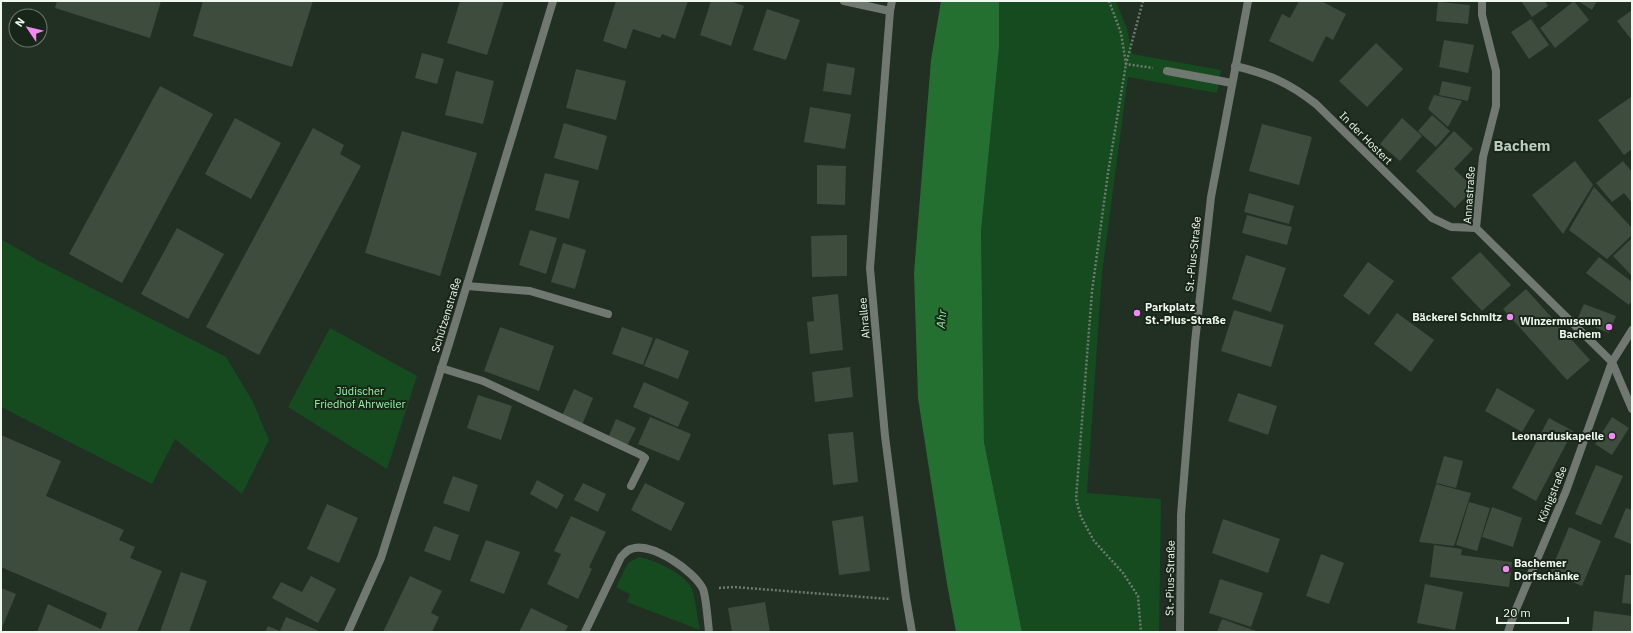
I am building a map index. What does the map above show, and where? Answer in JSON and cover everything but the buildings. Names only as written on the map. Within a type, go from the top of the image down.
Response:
[{"type":"street","name":"Schützenstraße","points":[[348,632],[381,558],[467,286],[552,1]]},
{"type":"street","points":[[844,1],[890,11]]},
{"type":"street","name":"Ahrallee","points":[[892,1],[870,268],[885,436],[906,598],[912,632]]},
{"type":"street","name":"St.-Pius-Straße","points":[[1180,632],[1181,515],[1195,342],[1211,197],[1248,1]]},
{"type":"street","name":"Annastraße","points":[[1482,1],[1482,15],[1496,70],[1496,106],[1483,157],[1476,228],[1612,362]]},
{"type":"street","name":"In der Hostert","points":[[1235,66],[1277,78],[1295,88],[1316,104],[1432,218],[1451,227],[1476,228]]},
{"type":"street","points":[[1167,71],[1232,83]]},
{"type":"street","points":[[467,286],[530,291],[608,314]]},
{"type":"street","name":"Königstraße","points":[[1508,632],[1514,614],[1566,491],[1612,362],[1632,330]]},
{"type":"street","points":[[1612,362],[1632,409]]},
{"type":"street","points":[[441,368],[483,381],[646,458],[631,486]]},
{"type":"street","points":[[584,632],[617,564],[630,549],[644,547],[659,551],[686,570],[703,589],[709,632]]},
{"type":"street","points":[[1503,632],[1514,614]]},
{"type":"path","points":[[1108,1],[1121,33],[1126,64]]},
{"type":"path","points":[[1141,632],[1138,596],[1123,572],[1094,541],[1081,517],[1076,499],[1092,291],[1108,173],[1126,64],[1143,1]]},
{"type":"path","points":[[1126,64],[1167,71]]},
{"type":"path","points":[[703,589],[734,587],[892,599],[906,598]]},
{"type":"green space","points":[[999,1],[1116,1],[1127,29],[1132,54],[1221,70],[1217,93],[1128,77],[1102,273],[1087,493],[1161,499],[1159,632],[1022,632],[984,442],[981,231],[999,48]]},
{"type":"green space","points":[[1,239],[37,260],[226,357],[253,402],[269,440],[242,494],[175,439],[152,484],[1,407]]},
{"type":"green space","name":"Jüdischer Friedhof Ahrweiler","points":[[330,328],[417,376],[387,469],[288,407]]},
{"type":"green space","points":[[639,557],[669,568],[689,583],[692,589],[700,630],[627,602],[630,594],[616,587],[628,563]]},
{"type":"water","name":"Ahr","points":[[941,1],[999,1],[999,48],[981,231],[984,442],[1022,632],[956,632],[918,398],[914,273],[931,60]]},
{"type":"place","name":"Parkplatz St.-Pius-Straße","points":[[1137,313]]},
{"type":"place","name":"Bäckerei Schmitz","points":[[1510,317]]},
{"type":"place","name":"Winzermuseum Bachem","points":[[1609,327]]},
{"type":"place","name":"Leonarduskapelle","points":[[1612,436]]},
{"type":"place","name":"Bachemer Dorfschänke","points":[[1506,569]]},
{"type":"district","name":"Bachem","points":[[1522,145]]}]
